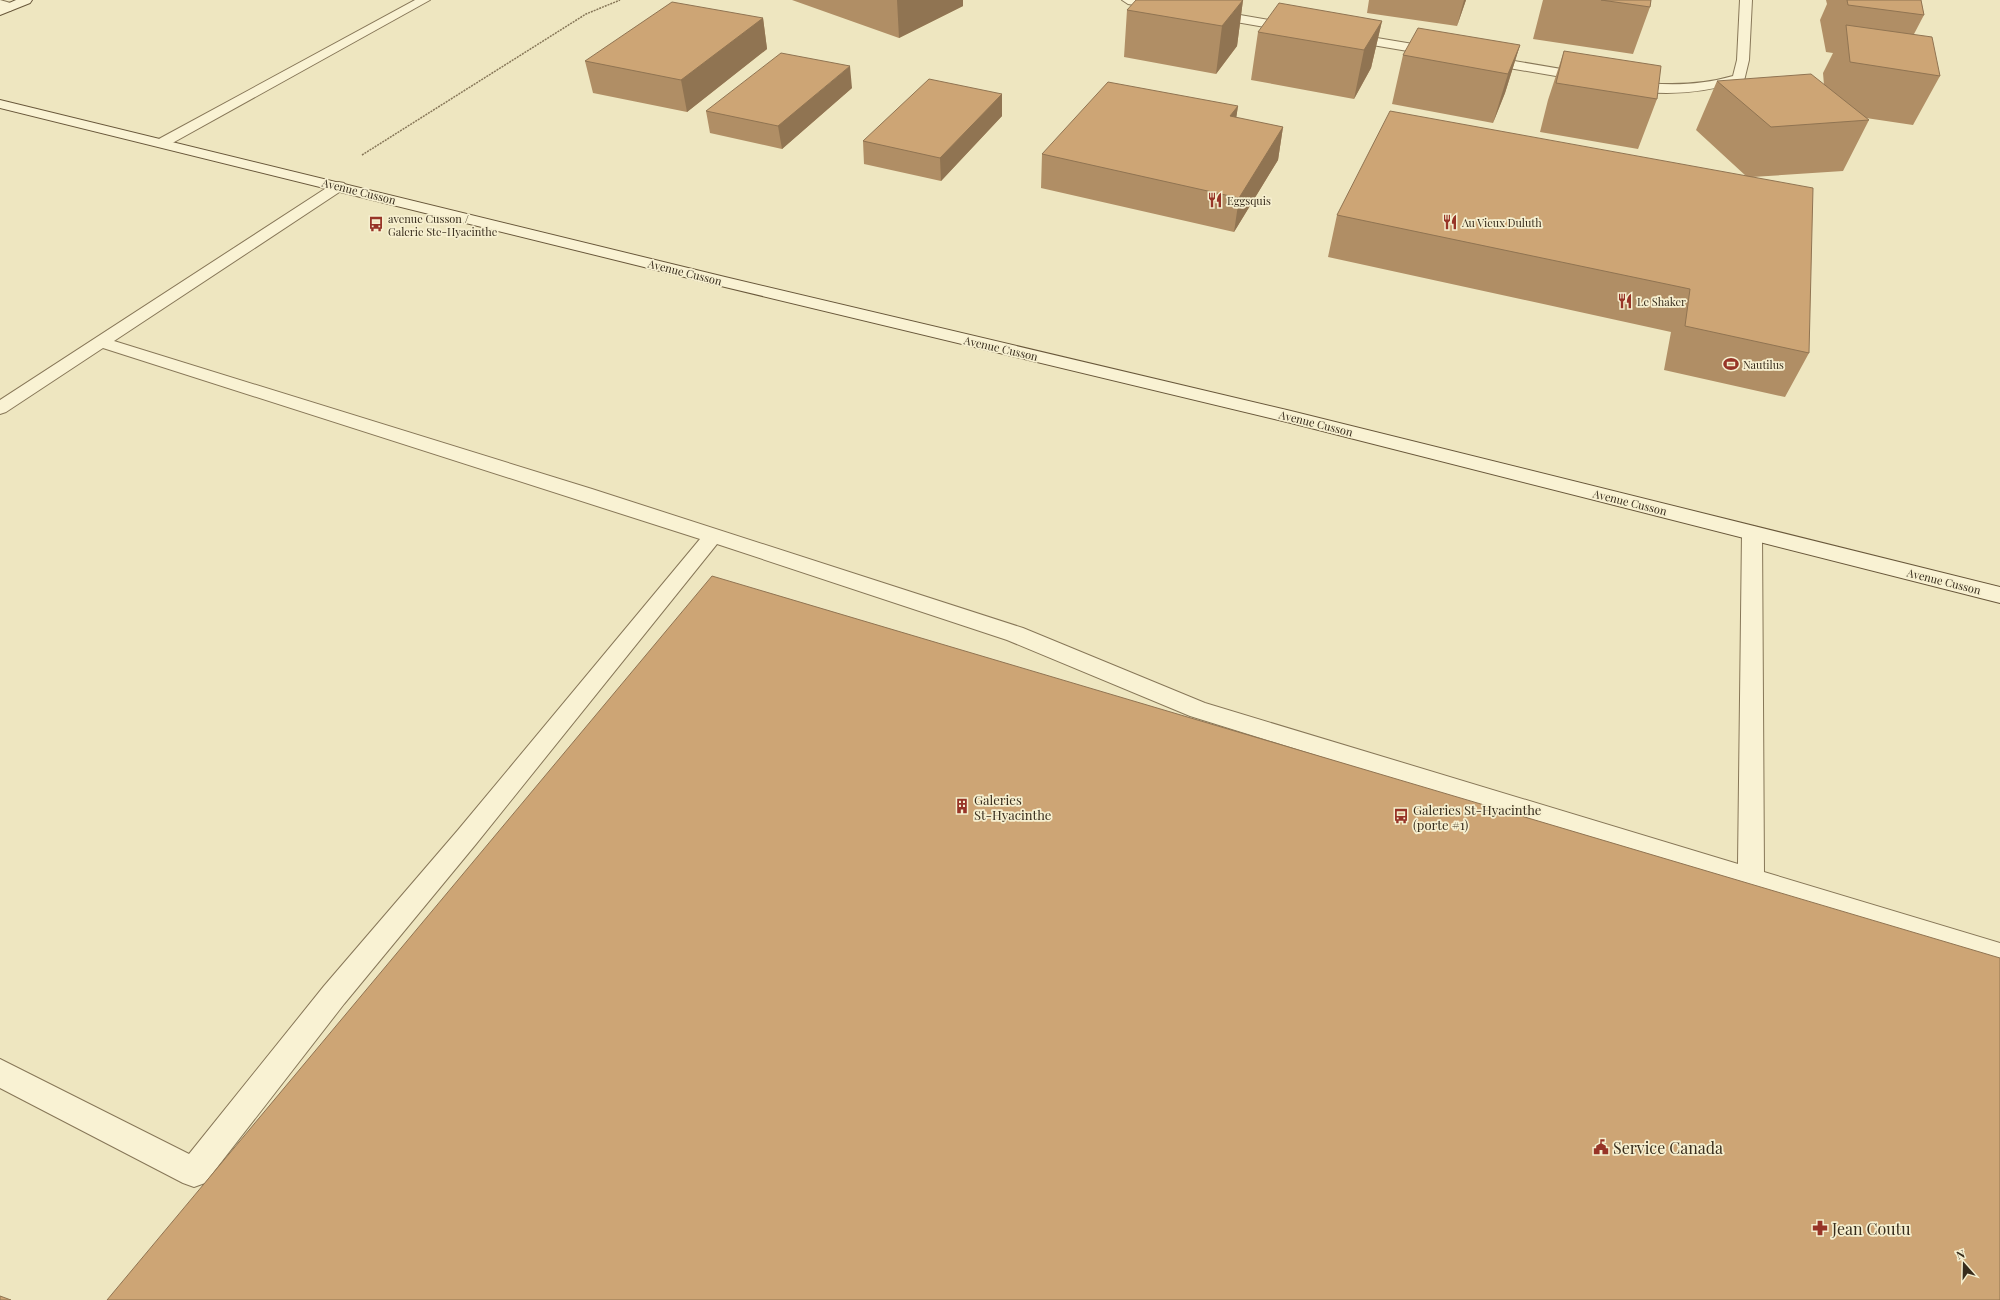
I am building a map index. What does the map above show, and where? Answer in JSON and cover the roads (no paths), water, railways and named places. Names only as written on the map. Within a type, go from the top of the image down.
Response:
[{"type":"street","points":[[3,10],[26,0]]},
{"type":"street","points":[[162,143],[424,0]]},
{"type":"street","points":[[1128,0],[1175,8]]},
{"type":"street","points":[[1614,82],[1661,90],[1712,87],[1739,78],[1743,60],[1746,0]]},
{"type":"street","points":[[1198,12],[1308,30]]},
{"type":"street","points":[[1332,34],[1449,54]]},
{"type":"street","points":[[1473,58],[1598,79]]},
{"type":"street","name":"Avenue Cusson","points":[[0,104],[725,282],[1291,417],[2000,595]]},
{"type":"street","points":[[0,408],[339,186]]},
{"type":"street","points":[[100,342],[713,536],[1015,634],[1198,710],[2000,955]]},
{"type":"street","points":[[1751,879],[1752,533]]},
{"type":"street","points":[[0,1073],[194,1172],[334,995],[467,837],[713,536]]},
{"type":"place","name":"Eggsquis","points":[[1215,200]]},
{"type":"place","name":"Au Vieux Duluth","points":[[1450,222]]},
{"type":"place","name":"avenue Cusson / Galerie Ste-Hyacinthe","points":[[376,224]]},
{"type":"place","name":"Le Shaker","points":[[1625,301]]},
{"type":"place","name":"Nautilus","points":[[1731,364]]},
{"type":"place","name":"Galeries St-Hyacinthe","points":[[962,806]]},
{"type":"place","name":"Galeries St-Hyacinthe (porte #1)","points":[[1401,816]]},
{"type":"place","name":"Service Canada","points":[[1601,1147]]},
{"type":"place","name":"Jean Coutu","points":[[1820,1228]]}]
